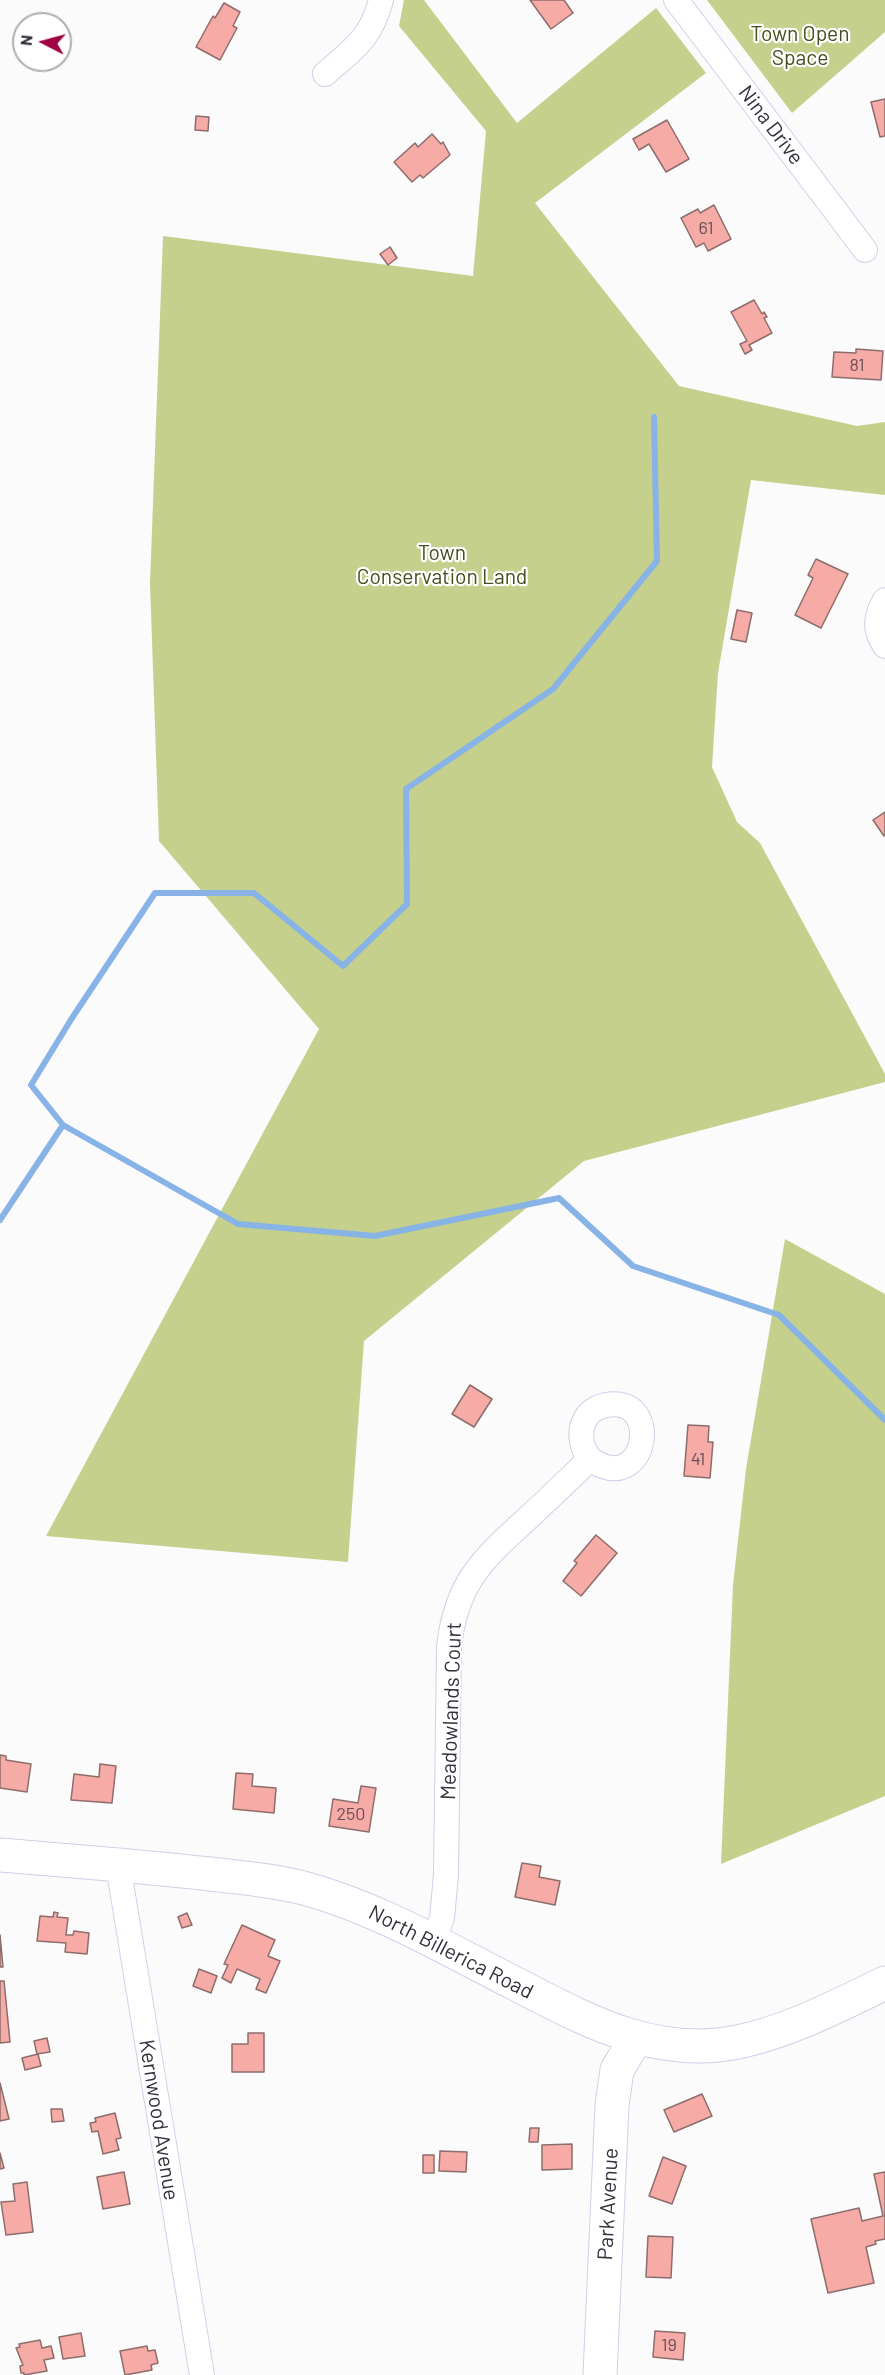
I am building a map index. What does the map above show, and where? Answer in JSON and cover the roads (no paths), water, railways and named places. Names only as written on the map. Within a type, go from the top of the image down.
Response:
[{"type":"main road","name":"North Billerica Road","points":[[0,1855],[118,1864],[252,1879],[305,1888],[362,1907],[593,2023],[636,2038],[691,2045],[735,2042],[776,2032],[885,1983]]},
{"type":"main road","name":"Park Avenue","points":[[600,2375],[612,2105],[617,2070],[636,2038]]},
{"type":"street","points":[[325,74],[365,39],[381,0]]},
{"type":"street","name":"Nina Drive","points":[[676,0],[866,250]]},
{"type":"street","points":[[885,600],[879,611],[877,623],[878,635],[885,646]]},
{"type":"street","name":"Meadowlands Court","points":[[433,1942],[442,1918],[446,1875],[449,1647],[457,1604],[472,1574],[487,1555],[590,1459]]},
{"type":"street","name":"Kernwood Avenue","points":[[118,1864],[202,2375]]},
{"type":"waterway","points":[[654,417],[657,561],[553,689],[406,789],[407,904],[343,966],[254,893],[155,893],[72,1018],[31,1085],[63,1125],[238,1224],[375,1236],[559,1198],[633,1266],[779,1315],[885,1420]]},
{"type":"waterway","points":[[0,1220],[63,1125]]},
{"type":"park label","name":"Town Open Space","points":[[800,46]]},
{"type":"park label","name":"Town Conservation Land","points":[[442,565]]}]
